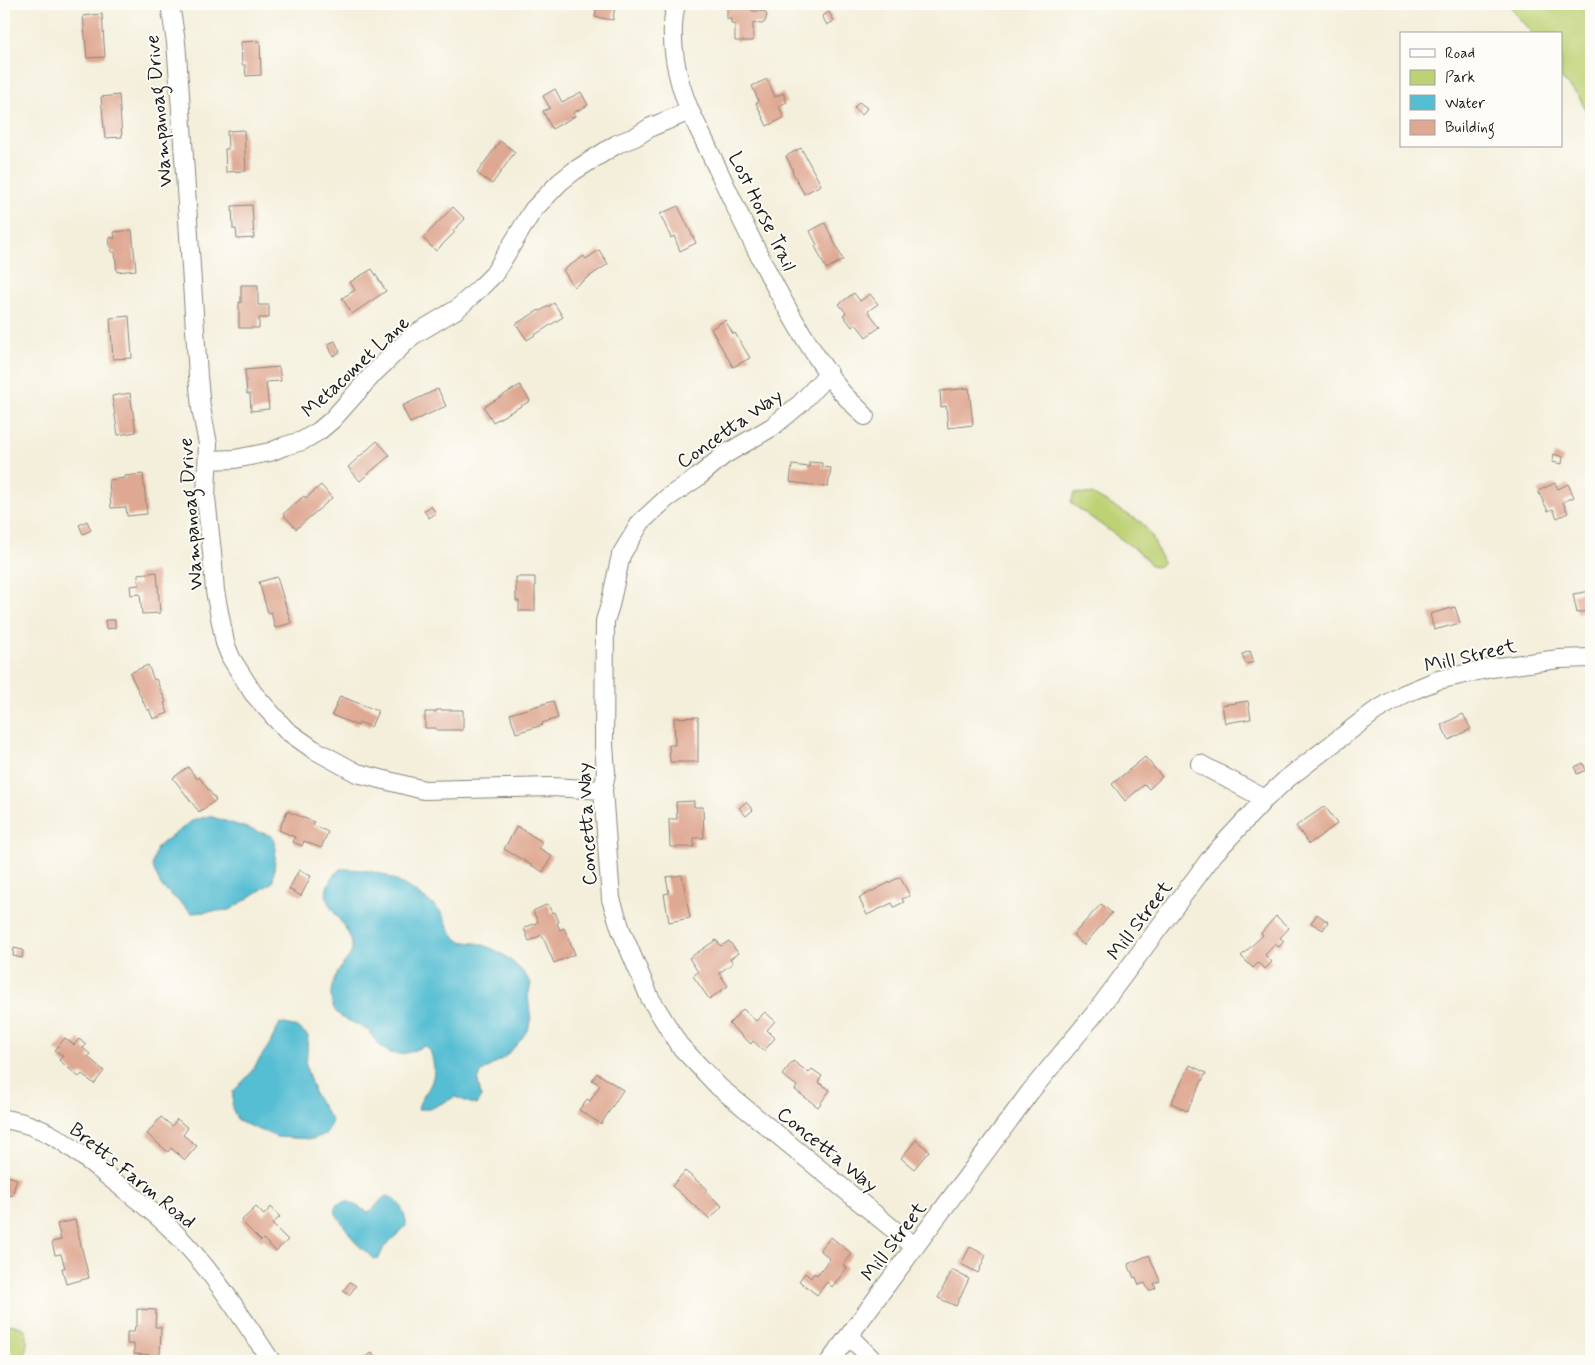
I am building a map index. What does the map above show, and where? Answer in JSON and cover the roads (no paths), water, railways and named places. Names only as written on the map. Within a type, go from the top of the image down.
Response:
[{"type":"street","name":"Wampanoag Drive","points":[[170,4],[180,95],[198,376],[201,408],[208,444],[206,498],[215,591],[225,643],[231,658],[252,693],[286,730],[313,749],[357,773],[424,790],[552,787],[603,790]]},
{"type":"street","name":"Lost Horse Trail","points":[[676,4],[672,35],[682,92],[690,111],[791,317],[840,390],[866,416]]},
{"type":"street","name":"Metacomet Lane","points":[[208,460],[235,459],[270,452],[302,441],[319,431],[332,420],[374,373],[412,336],[457,309],[482,288],[494,274],[533,210],[560,182],[616,144],[690,111]]},
{"type":"street","name":"Concetta Way","points":[[829,373],[800,404],[772,427],[724,455],[698,477],[667,498],[641,522],[621,555],[605,621],[604,745],[606,773],[603,790],[612,899],[621,930],[650,998],[679,1045],[719,1087],[915,1247]]},
{"type":"street","name":"Mill Street","points":[[830,1361],[1030,1092],[1096,1012],[1214,856],[1265,799],[1288,778],[1374,712],[1404,694],[1438,680],[1491,668],[1559,659],[1591,658]]},
{"type":"street","points":[[1200,764],[1265,799]]},
{"type":"street","name":"Bretts Farm Road","points":[[4,1119],[38,1127],[70,1146],[167,1225],[192,1251],[247,1324],[270,1361]]},
{"type":"street","points":[[849,1336],[874,1361]]},
{"type":"water","points":[[209,816],[272,836],[276,848],[273,882],[230,910],[192,913],[161,886],[152,865],[157,847],[192,821]]},
{"type":"water","points":[[340,869],[377,873],[388,876],[405,886],[438,909],[458,940],[481,944],[503,955],[521,970],[531,983],[528,997],[531,1020],[528,1029],[505,1057],[481,1073],[478,1081],[481,1097],[476,1105],[455,1097],[430,1109],[418,1109],[433,1076],[434,1066],[430,1050],[424,1046],[404,1054],[395,1054],[387,1051],[380,1046],[366,1029],[342,1017],[335,1011],[331,991],[336,975],[350,956],[352,950],[349,935],[327,900],[330,881]]},
{"type":"water","points":[[280,1023],[298,1027],[308,1036],[306,1067],[315,1095],[332,1121],[326,1134],[313,1139],[277,1137],[238,1121],[232,1108],[233,1092],[249,1075],[269,1045]]},
{"type":"water","points":[[386,1196],[395,1199],[401,1207],[405,1216],[406,1226],[384,1247],[379,1258],[374,1259],[356,1243],[336,1214],[335,1209],[336,1205],[347,1201],[368,1212]]}]
